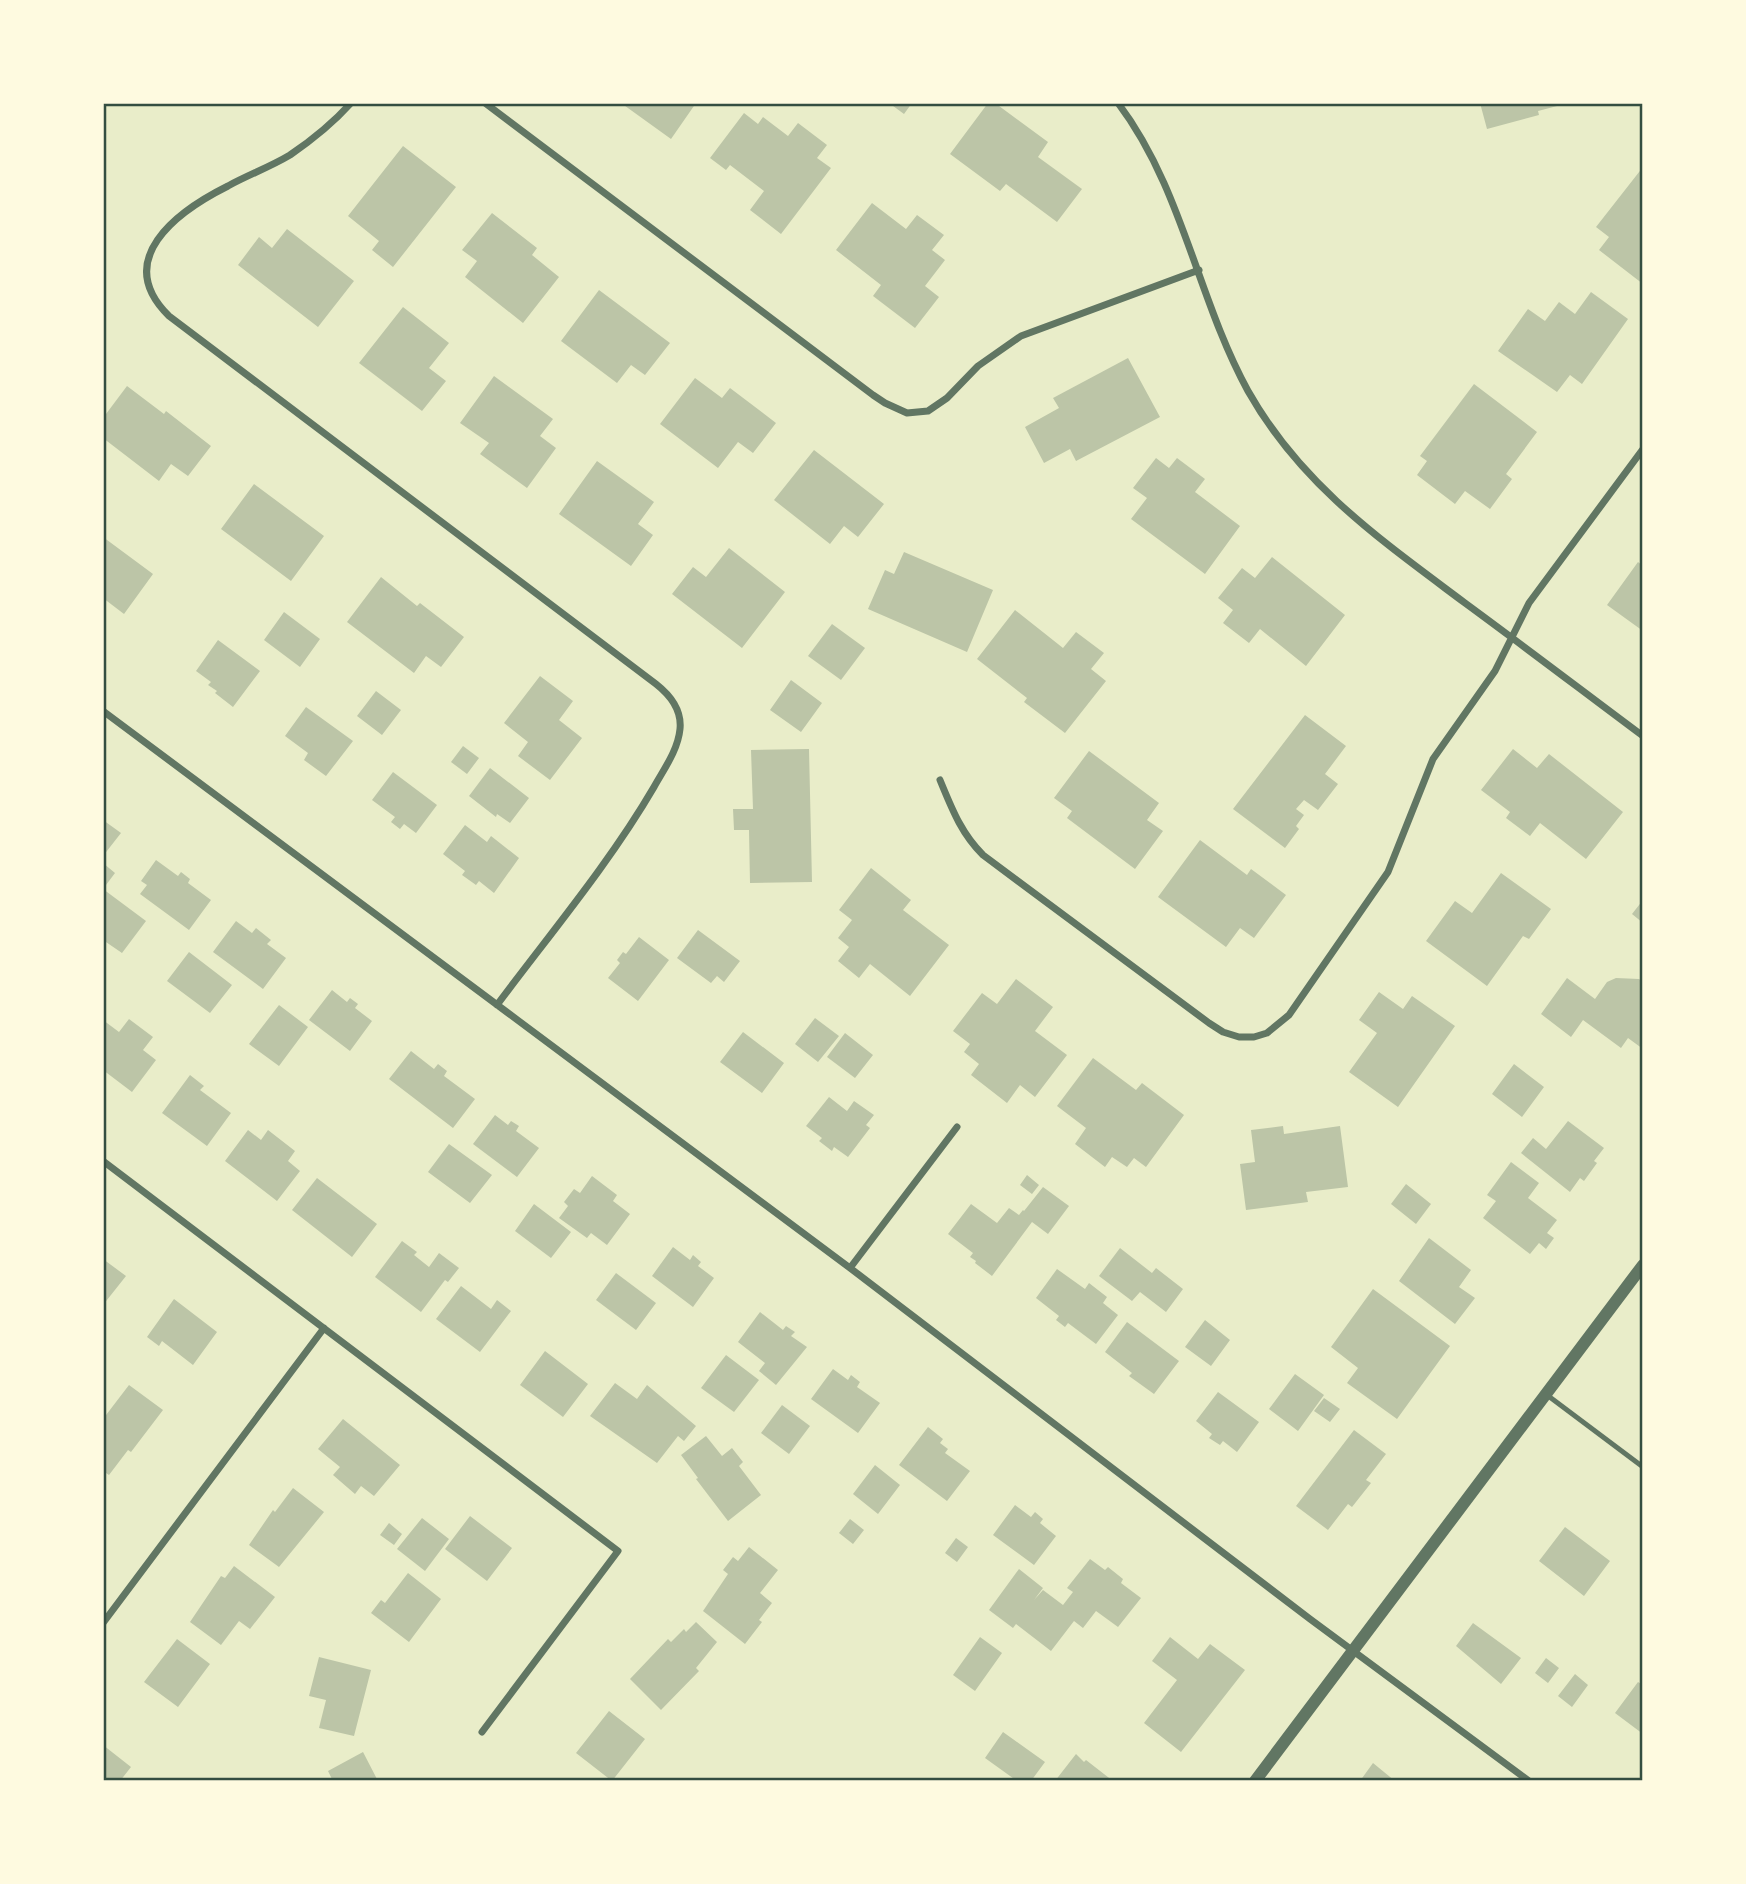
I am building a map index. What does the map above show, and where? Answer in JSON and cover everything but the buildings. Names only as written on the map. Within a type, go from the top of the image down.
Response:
[{"type":"street","points":[[351,103],[328,127],[288,156],[225,187],[190,210],[167,229],[150,253],[145,267],[150,294],[169,316],[656,684],[672,699],[678,709],[681,719],[678,741],[649,795],[611,852],[497,1005]]},
{"type":"street","points":[[485,103],[873,395],[906,412],[928,411],[939,405],[978,366],[1021,336],[1199,270]]},
{"type":"street","points":[[1118,103],[1157,166],[1232,358],[1248,390],[1281,441],[1312,478],[1366,528],[1643,736]]},
{"type":"street","points":[[940,780],[958,824],[969,841],[983,855],[1223,1032],[1239,1037],[1255,1037],[1267,1033],[1289,1014],[1381,884],[1398,849],[1420,786],[1433,759],[1495,671],[1529,603],[1643,449]]},
{"type":"street","points":[[103,711],[850,1268],[1352,1650],[1529,1781]]},
{"type":"street","points":[[850,1268],[957,1127]]},
{"type":"street","points":[[103,1161],[618,1551],[482,1732]]},
{"type":"street","points":[[1255,1781],[1643,1265]]},
{"type":"street","points":[[103,1623],[324,1328]]},
{"type":"lane","points":[[1545,1394],[1643,1467]]}]
